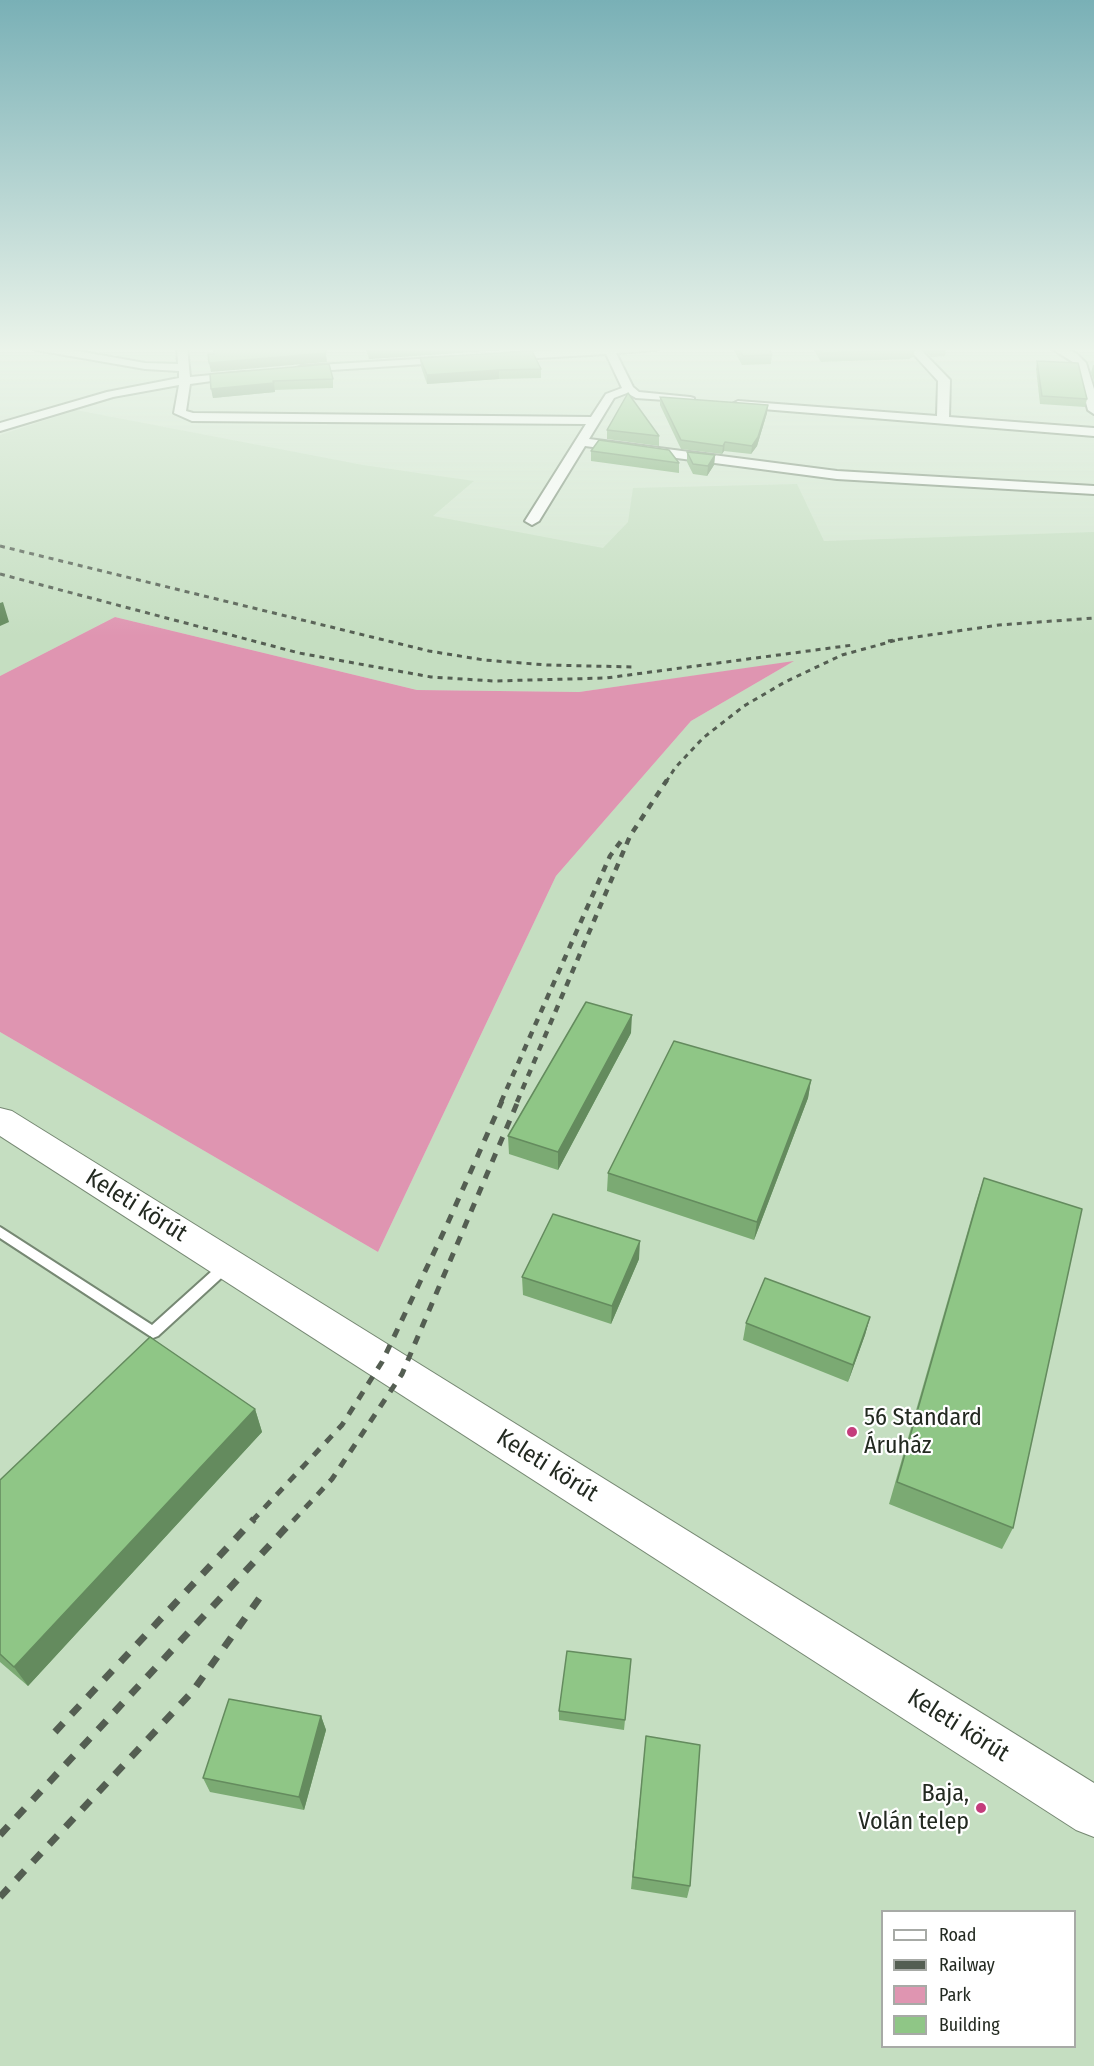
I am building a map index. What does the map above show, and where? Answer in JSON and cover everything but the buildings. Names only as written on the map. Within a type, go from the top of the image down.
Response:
[{"type":"main road","name":"Keleti körút","points":[[0,1120],[1094,1812]]},
{"type":"street","points":[[531,521],[582,443]]},
{"type":"street","points":[[594,443],[837,475],[1094,490]]},
{"type":"lane","points":[[0,1232],[153,1332],[228,1263]]},
{"type":"shaded area","points":[[0,443],[250,443],[363,465],[474,481],[433,516],[603,548],[628,522],[633,488],[797,484],[824,541],[1094,532],[1094,2066],[0,2066],[0,1032],[378,1252],[556,876],[691,721],[792,662],[579,692],[417,690],[115,617],[0,676]]},
{"type":"green space","points":[[115,617],[417,690],[579,692],[794,661],[691,721],[556,876],[378,1252],[0,1032],[0,676]]},
{"type":"railway","points":[[0,546],[429,651],[484,660],[547,665],[634,667]]},
{"type":"railway","points":[[0,574],[299,653],[431,677],[494,681],[606,678],[853,645]]},
{"type":"railway","points":[[888,641],[999,625],[1094,618]]},
{"type":"railway","points":[[666,782],[675,768],[703,738],[744,706],[785,682],[842,655],[897,640]]},
{"type":"railway","points":[[517,1102],[630,836],[667,780]]},
{"type":"railway","points":[[501,1102],[610,856],[624,837]]},
{"type":"railway","points":[[252,1521],[342,1425],[382,1362],[502,1101]]},
{"type":"railway","points":[[293,1521],[332,1479],[402,1374],[518,1101]]},
{"type":"railway","points":[[55,1732],[254,1519]]},
{"type":"railway","points":[[0,1835],[294,1519]]},
{"type":"railway","points":[[0,1897],[192,1692],[266,1589]]},
{"type":"place","name":"56 Standard Áruház","points":[[852,1432]]},
{"type":"place","name":"Baja, Volán telep","points":[[981,1808]]}]
